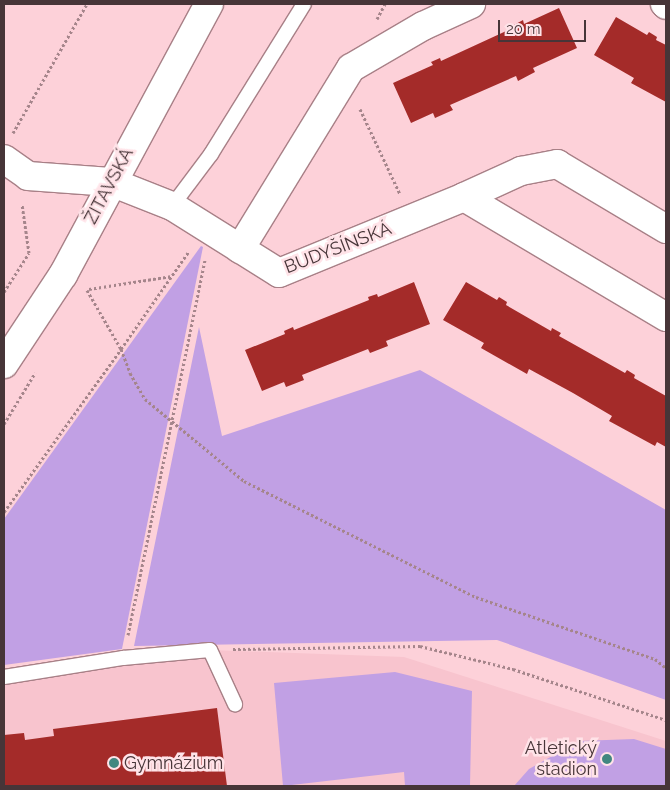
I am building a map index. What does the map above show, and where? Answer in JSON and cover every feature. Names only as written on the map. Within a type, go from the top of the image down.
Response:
[{"type":"street","name":"ŽITAVSKÁ","points":[[4,364],[62,275],[209,4]]},
{"type":"street","points":[[240,248],[351,68],[423,26],[471,4]]},
{"type":"street","name":"BUDYŠÍNSKÁ","points":[[6,150],[28,176],[111,182],[172,206],[279,273],[412,220],[521,171],[557,164],[666,229]]},
{"type":"street","points":[[464,198],[666,317]]},
{"type":"lane","points":[[172,206],[211,154],[304,4]]},
{"type":"lane","points":[[4,677],[123,658],[210,650],[235,704]]},
{"type":"path","points":[[6,150],[87,4]]},
{"type":"path","points":[[351,68],[361,79],[357,102],[412,220]]},
{"type":"path","points":[[4,292],[29,253],[22,202]]},
{"type":"path","points":[[4,512],[195,242],[210,229]]},
{"type":"path","points":[[123,658],[210,229]]},
{"type":"path","points":[[82,297],[87,289],[172,276]]},
{"type":"path","points":[[87,289],[121,349],[130,373],[145,399],[244,481],[476,597],[656,659],[666,668]]},
{"type":"path","points":[[4,424],[37,371]]},
{"type":"path","points":[[210,650],[420,646],[514,670],[666,720]]},
{"type":"shaded area","points":[[201,246],[203,247],[122,649],[4,665],[4,519]]},
{"type":"shaded area","points":[[199,327],[222,436],[420,370],[666,510],[666,700],[497,640],[134,646]]},
{"type":"shaded area","points":[[210,650],[404,657],[666,741],[666,786],[4,786],[4,678]]},
{"type":"shaded area","points":[[395,672],[472,691],[470,786],[405,786],[404,772],[283,786],[274,683]]},
{"type":"shaded area","name":"Atletický stadion","points":[[634,739],[666,749],[666,786],[514,786],[529,769],[579,741]]},
{"type":"building","points":[[559,8],[577,48],[533,68],[535,72],[518,81],[516,76],[450,105],[453,110],[435,118],[433,113],[411,123],[393,83],[433,65],[431,62],[440,58],[441,61],[515,27],[514,25],[523,20],[524,24]]},
{"type":"building","points":[[616,17],[647,35],[649,32],[657,37],[656,40],[666,45],[666,102],[631,83],[634,78],[594,55]]},
{"type":"building","points":[[414,282],[430,324],[386,341],[388,346],[370,353],[368,349],[302,375],[304,380],[286,387],[284,382],[262,391],[245,350],[285,334],[284,331],[293,327],[294,330],[369,300],[368,297],[377,294],[378,297]]},
{"type":"building","points":[[466,282],[497,300],[499,297],[507,302],[506,305],[551,331],[552,328],[561,333],[559,336],[625,373],[627,370],[635,375],[634,378],[666,396],[666,447],[657,442],[655,446],[609,421],[612,416],[529,369],[527,374],[481,348],[484,343],[443,320]]},
{"type":"building","name":"Gymnázium","points":[[217,708],[227,786],[4,786],[4,735],[24,733],[25,740],[54,736],[53,729]]},
{"type":"place","name":"Atletický stadion","points":[[607,759]]},
{"type":"place","name":"Gymnázium","points":[[114,763]]}]
